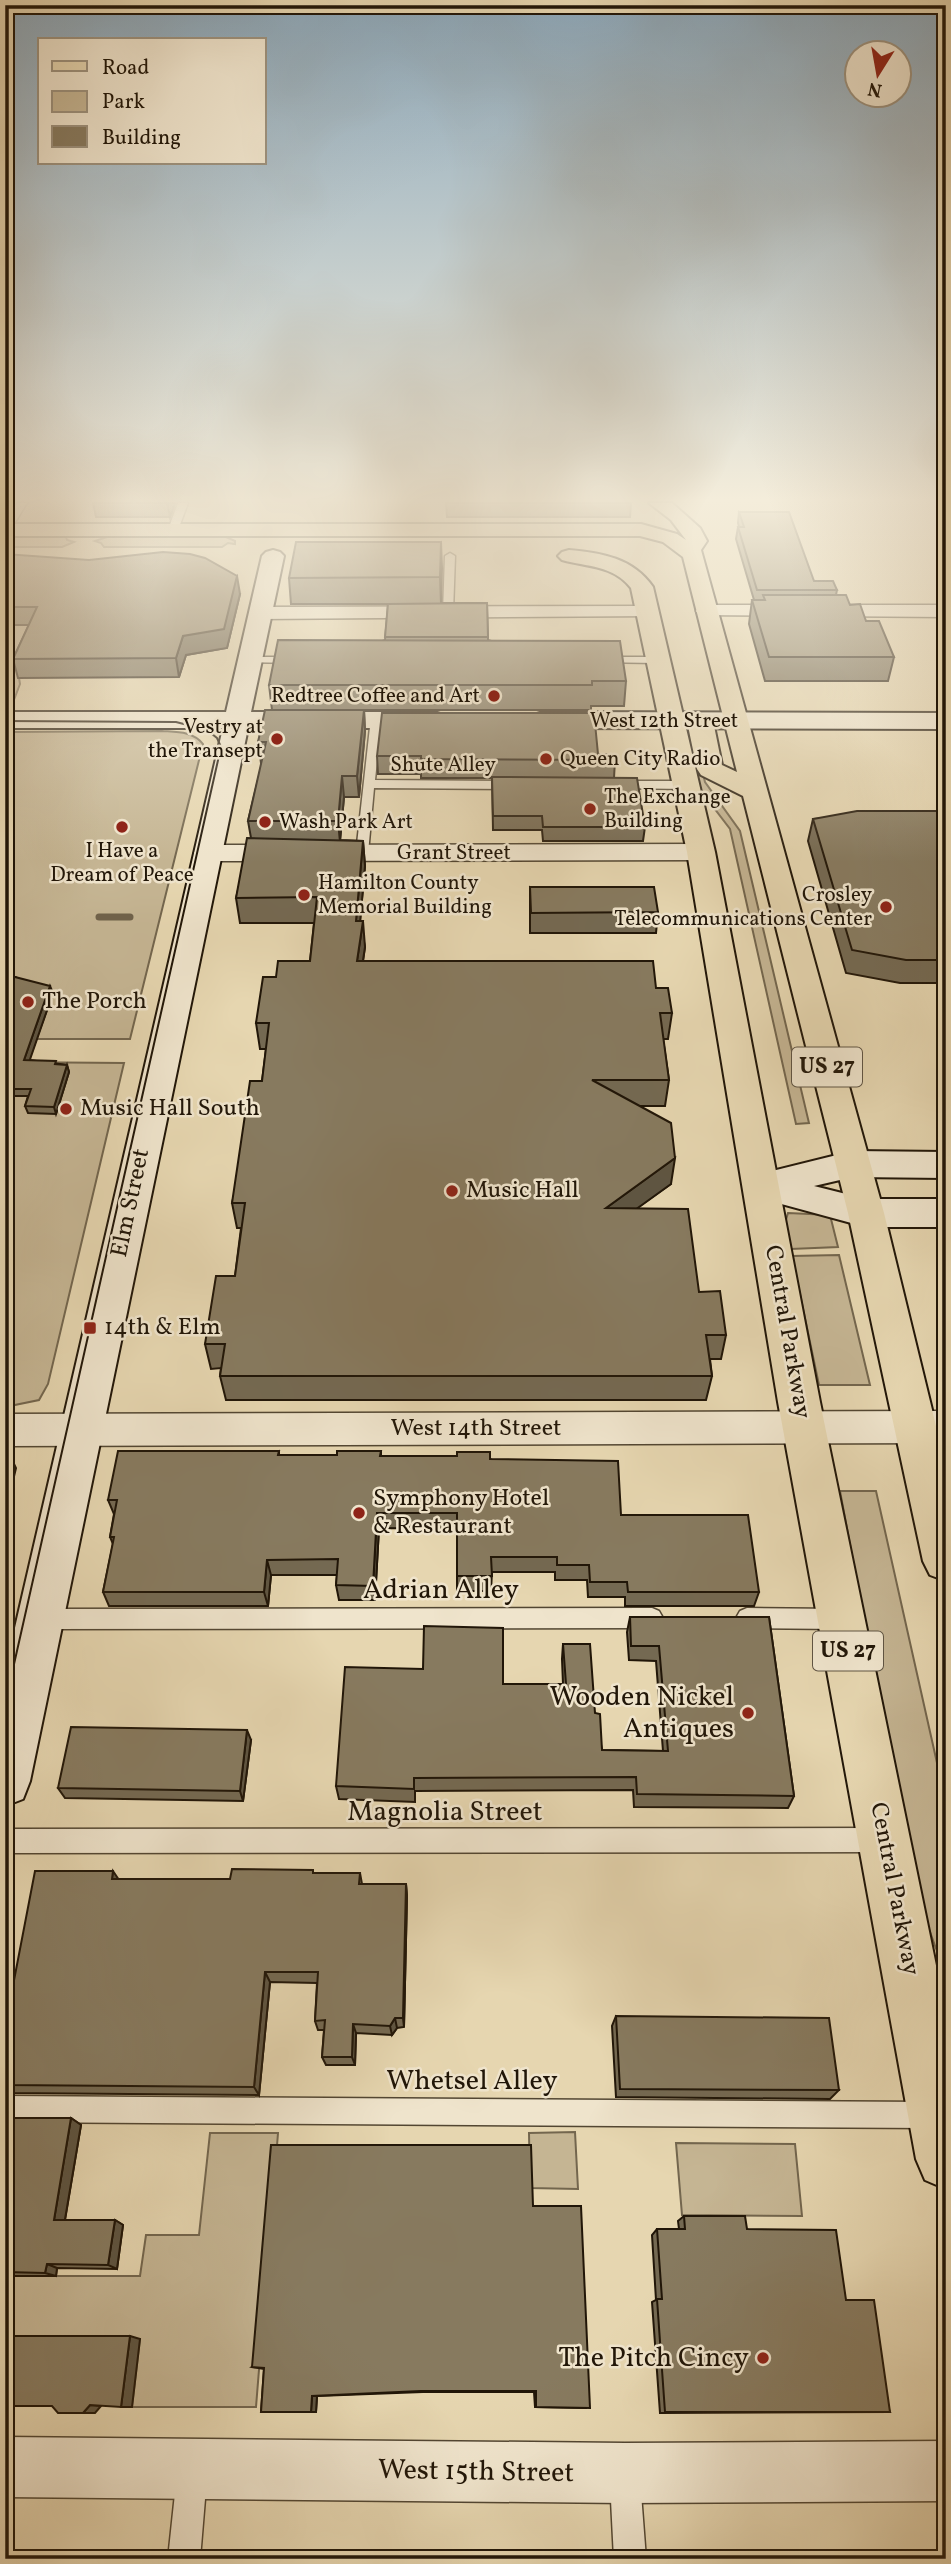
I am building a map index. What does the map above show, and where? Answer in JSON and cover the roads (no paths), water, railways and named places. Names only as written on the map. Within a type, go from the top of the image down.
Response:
[{"type":"main road","name":"Central Parkway","points":[[649,623],[701,852],[804,1429],[942,2137]]},
{"type":"main road","name":"US 27","points":[[709,623],[866,1213],[930,1427],[946,1561]]},
{"type":"main road","points":[[700,721],[710,769],[755,792]]},
{"type":"street","name":"Elm Street","points":[[5,1781],[258,623]]},
{"type":"street","points":[[5,720],[456,720]]},
{"type":"street","name":"West 12th Street","points":[[524,720],[946,721]]},
{"type":"street","name":"Grant Street","points":[[207,853],[701,852]]},
{"type":"street","points":[[761,1186],[853,1164],[946,1165]]},
{"type":"street","points":[[761,1186],[866,1213],[946,1213]]},
{"type":"street","name":"West 14th Street","points":[[5,1430],[930,1427]]},
{"type":"street","name":"West 15th Street","points":[[5,2468],[625,2473],[946,2471]]},
{"type":"lane","points":[[249,660],[314,660]]},
{"type":"lane","points":[[584,660],[656,660]]},
{"type":"lane","points":[[362,853],[375,720]]},
{"type":"lane","name":"Shute Alley","points":[[369,784],[531,785]]},
{"type":"lane","points":[[598,785],[685,785]]},
{"type":"lane","name":"Adrian Alley","points":[[41,1619],[673,1618]]},
{"type":"lane","points":[[729,1618],[841,1619]]},
{"type":"lane","name":"Magnolia Street","points":[[5,1841],[884,1840]]},
{"type":"lane","name":"Whetsel Alley","points":[[5,2109],[942,2137]]},
{"type":"lane","points":[[184,2559],[192,2468]]},
{"type":"lane","points":[[625,2473],[630,2559]]},
{"type":"waterway","points":[[99,917],[130,917]]},
{"type":"tram line","points":[[5,721],[176,722],[207,730],[217,738],[221,747],[5,1704]]},
{"type":"place","name":"Redtree Coffee and Art","points":[[494,696]]},
{"type":"place","name":"Vestry at the Transept","points":[[277,739]]},
{"type":"place","name":"Queen City Radio","points":[[546,759]]},
{"type":"place","name":"The Exchange Building","points":[[590,809]]},
{"type":"place","name":"Wash Park Art","points":[[265,822]]},
{"type":"place","name":"I Have a Dream of Peace","points":[[122,827]]},
{"type":"place","name":"Hamilton County Memorial Building","points":[[304,895]]},
{"type":"place","name":"Crosley Telecommunications Center","points":[[886,907]]},
{"type":"place","name":"The Porch","points":[[28,1002]]},
{"type":"place","name":"Music Hall South","points":[[66,1109]]},
{"type":"place","name":"Music Hall","points":[[452,1191]]},
{"type":"place","name":"14th & Elm","points":[[90,1328]]},
{"type":"place","name":"Symphony Hotel & Restaurant","points":[[359,1513]]},
{"type":"place","name":"Wooden Nickel Antiques","points":[[748,1713]]},
{"type":"place","name":"The Pitch Cincy","points":[[763,2358]]}]
